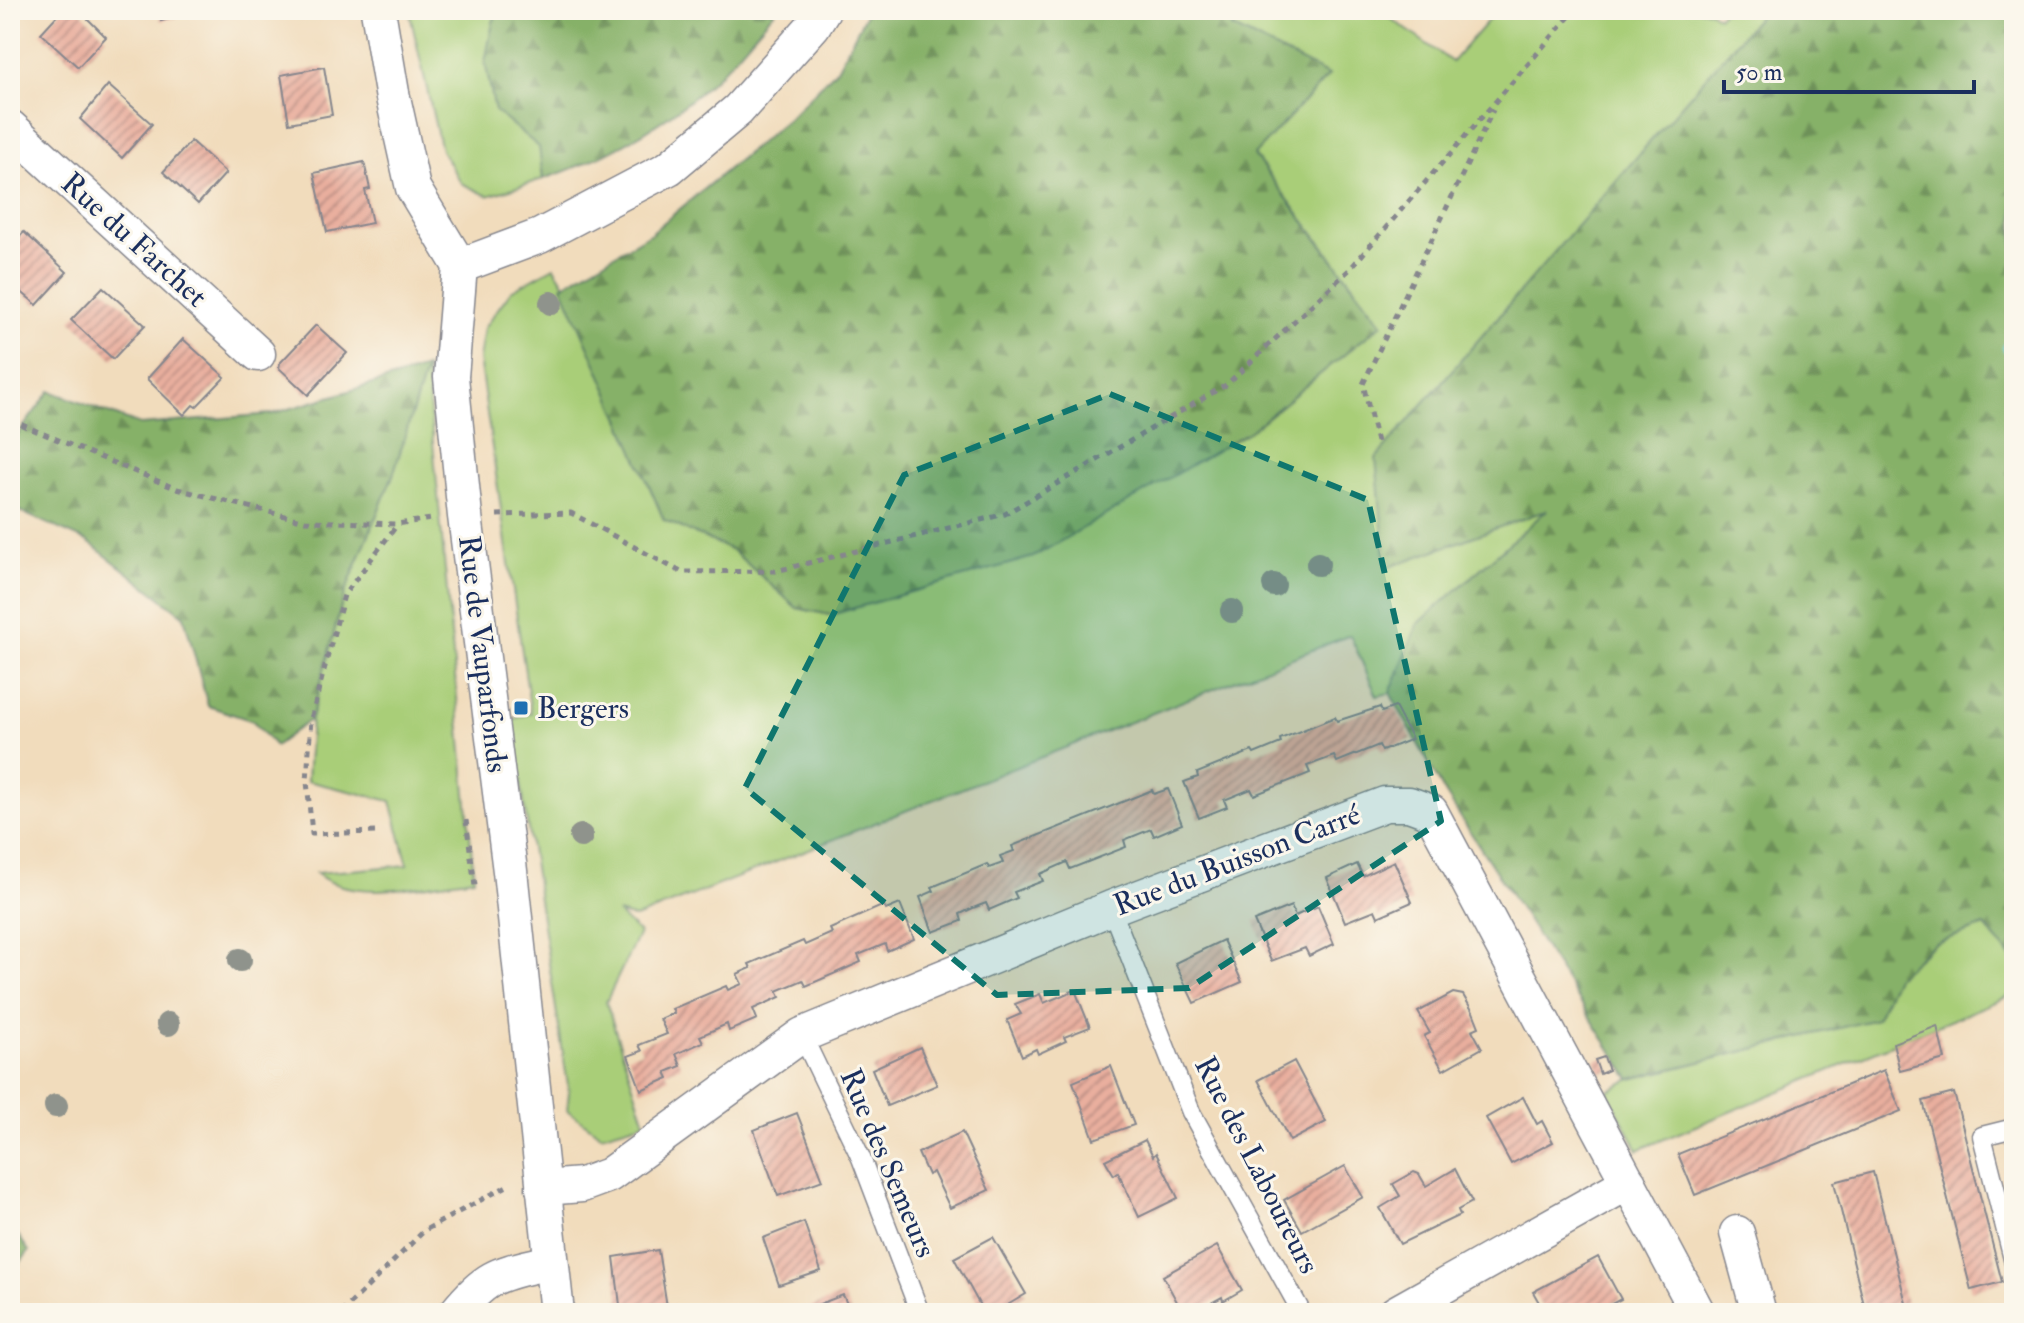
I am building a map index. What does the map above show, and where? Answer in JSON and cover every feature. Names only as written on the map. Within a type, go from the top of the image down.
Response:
[{"type":"street","points":[[378,10],[413,188],[460,266],[540,236],[669,168],[738,110],[813,26],[823,10]]},
{"type":"street","name":"Rue du Farchet","points":[[10,127],[258,354]]},
{"type":"street","name":"Rue de Vauparfonds","points":[[460,266],[451,377],[465,516],[510,871],[557,1313]]},
{"type":"street","name":"Rue du Buisson Carré","points":[[543,1188],[582,1185],[609,1175],[802,1035],[1111,908],[1385,804],[1409,804],[1431,812],[1698,1313]]},
{"type":"street","points":[[1396,1313],[1629,1182]]},
{"type":"street","points":[[1737,1233],[1759,1313]]},
{"type":"street","points":[[456,1313],[474,1290],[495,1276],[550,1262]]},
{"type":"lane","name":"Rue des Laboureurs","points":[[1111,908],[1191,1112],[1302,1313]]},
{"type":"lane","name":"Rue des Semeurs","points":[[802,1035],[861,1158],[920,1313]]},
{"type":"lane","points":[[2014,1128],[1982,1136],[2014,1263]]},
{"type":"path","points":[[465,516],[571,513],[681,572],[776,571],[1005,514],[1226,385],[1349,270],[1575,10]]},
{"type":"path","points":[[1377,442],[1363,384],[1497,103]]},
{"type":"path","points":[[10,420],[177,489],[305,521],[397,524],[344,595],[311,719],[307,781],[312,834],[375,832]]},
{"type":"path","points":[[429,519],[431,535]]},
{"type":"path","points":[[466,816],[476,894]]},
{"type":"path","points":[[341,1313],[425,1230],[507,1186],[506,1171]]},
{"type":"highlighted area","points":[[1110,394],[1368,500],[1441,821],[1189,988],[997,995],[745,788],[904,475]]},
{"type":"green space","points":[[409,10],[499,10],[493,22],[495,111],[540,147],[543,179],[488,196],[461,183],[441,150]]},
{"type":"green space","points":[[499,10],[776,10],[720,73],[682,106],[645,132],[606,153],[543,179],[539,147],[495,111],[485,62],[493,22]]},
{"type":"green space","points":[[868,10],[1243,10],[1232,27],[1329,75],[1254,155],[1382,324],[1250,431],[1033,557],[830,615],[797,608],[732,550],[664,520],[562,286],[651,233],[788,119],[837,69]]},
{"type":"green space","points":[[1243,10],[1379,10],[1452,62],[1497,10],[1709,10],[1718,17],[1724,10],[1764,10],[1734,48],[1550,508],[1418,624],[1390,693],[1377,696],[1350,635],[635,918],[618,913],[639,933],[606,1002],[645,1122],[601,1135],[567,1110],[569,1092],[511,720],[531,713],[479,359],[484,328],[511,291],[554,267],[563,281],[664,520],[732,550],[797,608],[831,615],[1033,557],[1250,431],[1382,323],[1254,155],[1232,27]]},
{"type":"green space","points":[[1764,10],[2014,10],[2014,961],[1985,926],[1935,943],[1896,977],[1876,1019],[1630,1079],[1445,793],[1390,693],[1418,624],[1547,510],[1386,568],[1376,458]]},
{"type":"green space","points":[[426,368],[474,878],[392,889],[350,888],[316,873],[408,865],[391,801],[307,781],[311,719],[344,595],[393,475]]},
{"type":"green space","points":[[426,368],[393,475],[344,595],[311,719],[275,746],[253,721],[208,706],[184,616],[87,541],[10,507],[10,445],[50,391],[140,425],[272,414]]},
{"type":"green space","points":[[1985,926],[2014,961],[2014,994],[1638,1150],[1607,1091],[1631,1079],[1876,1019],[1896,977],[1935,943]]},
{"type":"green space","points":[[10,1224],[29,1251],[10,1276]]},
{"type":"building","points":[[62,10],[85,10],[82,13],[106,37],[78,67],[41,33]]},
{"type":"building","points":[[158,10],[203,10],[203,11],[161,21]]},
{"type":"building","points":[[324,67],[332,115],[289,123],[281,75]]},
{"type":"building","points":[[108,85],[152,124],[122,158],[80,119]]},
{"type":"building","points":[[191,141],[226,173],[198,204],[163,172]]},
{"type":"building","points":[[364,162],[370,189],[365,190],[372,223],[327,232],[314,173]]},
{"type":"building","points":[[24,232],[67,272],[37,305],[12,284],[10,286],[10,247]]},
{"type":"building","points":[[103,287],[145,325],[113,359],[71,320]]},
{"type":"building","points":[[316,325],[347,353],[308,395],[279,368],[280,363]]},
{"type":"building","points":[[183,339],[225,377],[184,415],[147,379]]},
{"type":"building","points":[[1380,707],[1382,712],[1395,707],[1412,739],[1382,751],[1379,745],[1337,762],[1334,756],[1307,766],[1310,773],[1254,795],[1251,789],[1224,800],[1227,807],[1199,818],[1184,782],[1198,777],[1197,773],[1252,751],[1254,754],[1281,743],[1280,739],[1335,717],[1337,721]]},
{"type":"building","points":[[1168,789],[1182,824],[1154,836],[1151,829],[1124,840],[1126,847],[1070,869],[1067,862],[1040,874],[1043,881],[1014,892],[1017,898],[989,910],[986,903],[973,908],[960,914],[962,921],[933,932],[920,897],[934,891],[932,887],[987,864],[989,868],[1003,863],[1000,856],[1014,851],[1012,846],[1152,790],[1154,794]]},
{"type":"building","points":[[1394,861],[1412,902],[1378,917],[1375,910],[1345,922],[1327,878],[1357,864],[1363,876]]},
{"type":"building","points":[[900,904],[914,939],[887,951],[885,944],[858,955],[861,962],[806,986],[803,980],[777,991],[780,997],[753,1009],[757,1019],[729,1031],[727,1024],[700,1036],[703,1042],[676,1054],[681,1066],[666,1072],[669,1078],[641,1090],[628,1056],[642,1051],[639,1045],[667,1034],[660,1019],[674,1013],[672,1009],[726,986],[728,990],[742,984],[737,974],[751,968],[749,964],[803,941],[805,945],[832,933],[830,929],[884,905],[886,910]]},
{"type":"building","points":[[1291,906],[1295,916],[1318,906],[1334,944],[1309,956],[1305,948],[1271,961],[1254,921]]},
{"type":"building","points":[[1223,940],[1242,982],[1194,1003],[1175,963]]},
{"type":"building","points":[[1075,990],[1090,1027],[1064,1037],[1066,1041],[1038,1054],[1036,1049],[1022,1056],[1007,1020],[1021,1014],[1015,1004],[1040,994],[1044,1003]]},
{"type":"building","points":[[1453,993],[1463,995],[1473,1012],[1479,1027],[1472,1030],[1482,1048],[1443,1070],[1424,1036],[1430,1033],[1418,1012]]},
{"type":"building","points":[[1937,1026],[1945,1059],[1900,1071],[1893,1043]]},
{"type":"building","points":[[920,1047],[937,1085],[887,1106],[872,1069]]},
{"type":"building","points":[[1604,1057],[1609,1070],[1600,1074],[1595,1060]]},
{"type":"building","points":[[1294,1061],[1326,1122],[1290,1141],[1258,1080]]},
{"type":"building","points":[[1111,1066],[1134,1125],[1094,1139],[1073,1082]]},
{"type":"building","points":[[1884,1070],[1901,1111],[1695,1195],[1678,1154]]},
{"type":"building","points":[[1954,1093],[2002,1282],[1971,1290],[1923,1101]]},
{"type":"building","points":[[1523,1097],[1537,1124],[1542,1121],[1553,1142],[1511,1164],[1486,1118]]},
{"type":"building","points":[[797,1113],[823,1180],[778,1196],[754,1130]]},
{"type":"building","points":[[962,1132],[989,1190],[950,1208],[933,1172],[928,1175],[918,1153]]},
{"type":"building","points":[[1145,1140],[1153,1156],[1156,1153],[1178,1198],[1139,1217],[1118,1172],[1114,1175],[1105,1160]]},
{"type":"building","points":[[1345,1166],[1363,1197],[1302,1231],[1284,1200]]},
{"type":"building","points":[[1455,1169],[1472,1202],[1458,1210],[1460,1215],[1400,1244],[1380,1208],[1400,1196],[1393,1184],[1414,1172],[1419,1174],[1426,1186]]},
{"type":"building","points":[[1873,1172],[1906,1303],[1866,1313],[1834,1182]]},
{"type":"building","points":[[804,1222],[821,1271],[779,1285],[763,1238]]},
{"type":"building","points":[[993,1237],[1026,1294],[994,1313],[984,1313],[954,1258]]},
{"type":"building","points":[[1217,1246],[1242,1290],[1193,1313],[1183,1313],[1163,1276]]},
{"type":"building","points":[[658,1250],[668,1313],[621,1313],[614,1257]]},
{"type":"building","points":[[1598,1257],[1621,1299],[1595,1313],[1545,1313],[1533,1292]]},
{"type":"building","points":[[843,1295],[851,1313],[796,1313]]},
{"type":"waterway","points":[[2014,336],[2007,347],[2014,354]]},
{"type":"place","name":"Bergers","points":[[521,708]]}]
